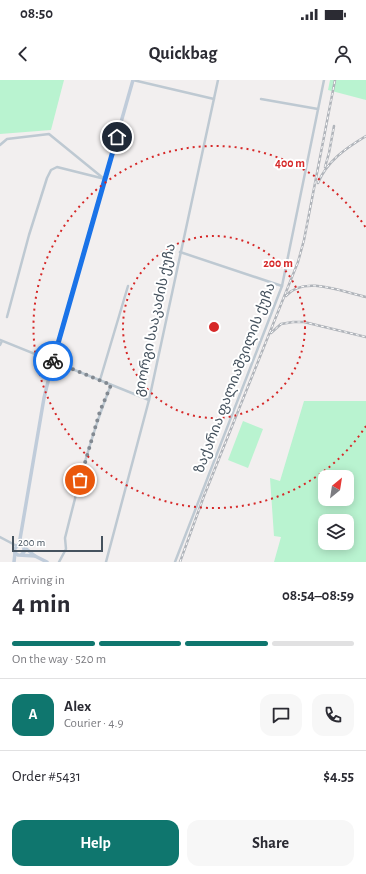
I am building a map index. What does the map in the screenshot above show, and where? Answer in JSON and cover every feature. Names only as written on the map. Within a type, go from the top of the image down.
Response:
[{"type":"street","points":[[14,562],[14,548],[18,545],[44,398],[53,361],[133,80],[214,98]]},
{"type":"street","name":"გიორგი სააკაძის ქუჩა","points":[[106,562],[149,400],[218,80]]},
{"type":"street","name":"ზაქარია ფალიაშვილის ქუჩა","points":[[175,562],[282,286],[324,80]]},
{"type":"street","points":[[261,99],[318,109]]},
{"type":"street","points":[[0,145],[7,139],[49,134],[105,179]]},
{"type":"street","points":[[7,317],[29,235],[47,178],[51,170],[57,167],[105,179]]},
{"type":"street","points":[[180,252],[282,286]]},
{"type":"street","points":[[100,380],[128,286]]},
{"type":"street","points":[[0,344],[1,340],[149,400]]},
{"type":"street","points":[[59,562],[66,549],[65,538],[86,456],[100,411],[111,385]]},
{"type":"street","points":[[0,537],[24,547],[35,556],[47,562]]},
{"type":"street","points":[[14,562],[24,552],[24,547]]},
{"type":"street","points":[[15,553],[20,555],[35,556]]},
{"type":"green space","points":[[0,80],[64,80],[51,130],[0,134]]},
{"type":"green space","points":[[330,80],[366,80],[366,100],[328,90]]},
{"type":"green space","points":[[304,401],[366,401],[366,562],[274,562],[281,537],[274,536],[270,478],[280,481]]},
{"type":"green space","points":[[243,421],[263,429],[248,468],[228,460]]},
{"type":"railway","points":[[180,562],[204,496],[298,262],[304,240],[335,80]]},
{"type":"railway","points":[[325,167],[334,126]]},
{"type":"railway","points":[[318,183],[326,168],[344,150],[366,136]]},
{"type":"railway","points":[[286,296],[293,290],[313,286],[335,289],[366,297]]},
{"type":"railway","points":[[271,333],[281,324],[304,322],[366,337]]},
{"type":"way so far","points":[[53,361],[111,385],[100,411],[80,480]]},
{"type":"route","points":[[53,361],[117,137]]}]
